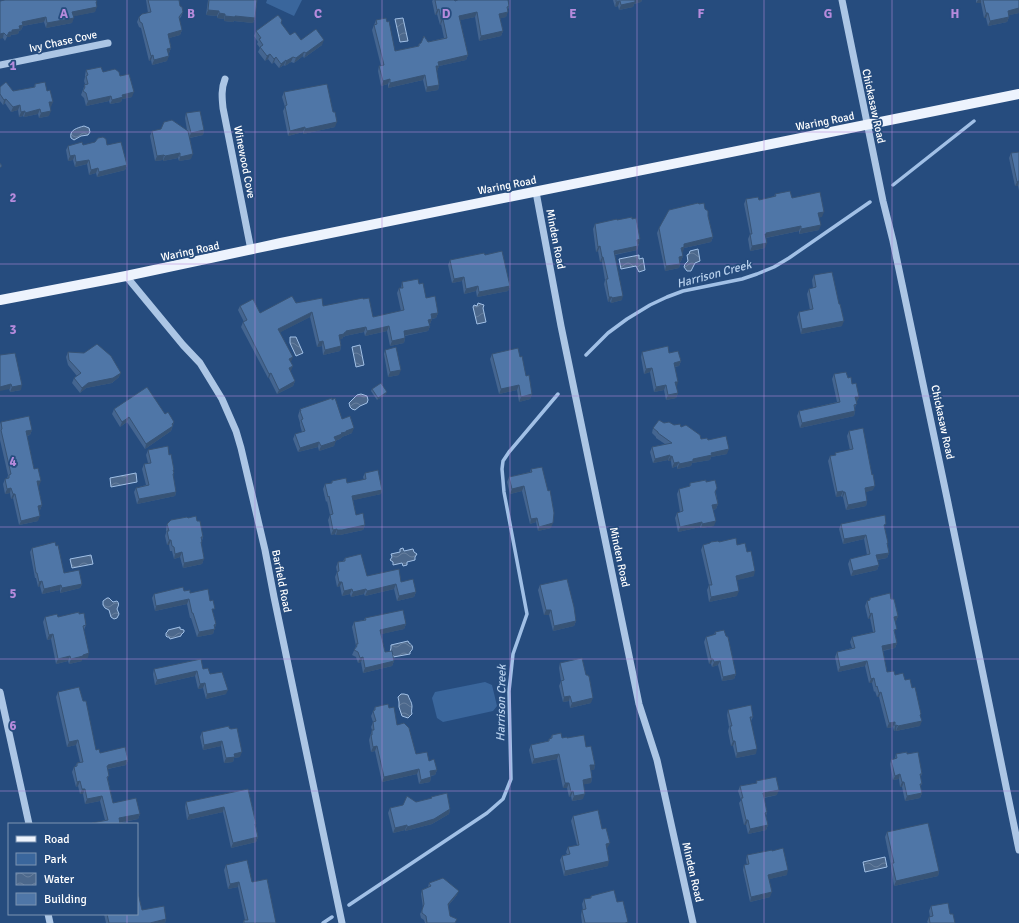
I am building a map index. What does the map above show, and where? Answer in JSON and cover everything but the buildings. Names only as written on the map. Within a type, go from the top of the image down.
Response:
[{"type":"main road","name":"Waring Road","points":[[0,300],[126,276],[1019,94]]},
{"type":"street","name":"Chickasaw Road","points":[[842,0],[883,201],[893,241],[948,498],[1019,850]]},
{"type":"street","name":"Ivy Chase Cove","points":[[0,65],[108,43]]},
{"type":"street","name":"Winewood Cove","points":[[226,79],[223,86],[222,95],[223,108],[251,250]]},
{"type":"street","name":"Minden Road","points":[[536,192],[561,326],[639,704],[657,760],[693,923]]},
{"type":"street","name":"Barfield Road","points":[[126,276],[183,345],[200,363],[222,399],[236,431],[265,550],[342,923]]},
{"type":"street","points":[[0,692],[29,823]]},
{"type":"green space","points":[[267,0],[302,0],[294,16],[266,3]]},
{"type":"green space","points":[[485,682],[492,685],[497,706],[493,711],[443,722],[437,718],[432,698],[435,692]]},
{"type":"water","points":[[403,18],[408,41],[400,42],[395,19]]},
{"type":"water","points":[[84,126],[89,128],[90,132],[88,135],[81,136],[74,140],[71,138],[72,131]]},
{"type":"water","points":[[698,249],[700,261],[695,263],[691,271],[687,271],[684,267],[688,261],[687,255],[690,251]]},
{"type":"water","points":[[639,255],[639,259],[643,258],[645,270],[639,272],[636,266],[621,269],[619,259]]},
{"type":"water","points":[[478,303],[484,305],[483,308],[486,322],[477,324],[473,307],[474,305],[477,306]]},
{"type":"water","points":[[290,337],[296,337],[303,353],[296,356],[290,343]]},
{"type":"water","points":[[360,345],[364,365],[356,367],[352,347]]},
{"type":"water","points":[[361,394],[367,396],[367,403],[355,410],[352,409],[349,403],[357,395]]},
{"type":"water","points":[[136,473],[137,482],[111,487],[110,478]]},
{"type":"water","points":[[403,548],[404,551],[413,549],[417,554],[415,560],[407,562],[407,565],[403,566],[402,563],[393,565],[393,562],[390,560],[392,557],[391,554],[400,552],[400,549]]},
{"type":"water","points":[[91,555],[93,564],[72,568],[70,559]]},
{"type":"water","points":[[107,598],[113,602],[118,602],[117,609],[119,614],[117,618],[114,619],[111,617],[109,610],[103,605],[103,601]]},
{"type":"water","points":[[180,627],[180,629],[184,630],[181,636],[170,639],[166,636],[168,630]]},
{"type":"water","points":[[408,641],[412,647],[410,654],[393,657],[390,652],[391,645]]},
{"type":"water","points":[[401,694],[408,695],[412,703],[412,714],[408,718],[402,716],[399,707],[398,697]]},
{"type":"water","points":[[885,857],[887,867],[865,872],[863,862]]},
{"type":"waterway","name":"Harrison Creek","points":[[893,185],[974,121]]},
{"type":"waterway","name":"Harrison Creek","points":[[586,355],[608,333],[650,305],[683,291],[742,279],[774,267],[870,202]]},
{"type":"waterway","name":"Harrison Creek","points":[[349,905],[487,813],[503,799],[511,779],[509,691],[513,654],[527,614],[504,492],[502,469],[503,461],[558,394]]},
{"type":"waterway","name":"Harrison Creek","points":[[323,923],[332,917]]}]
